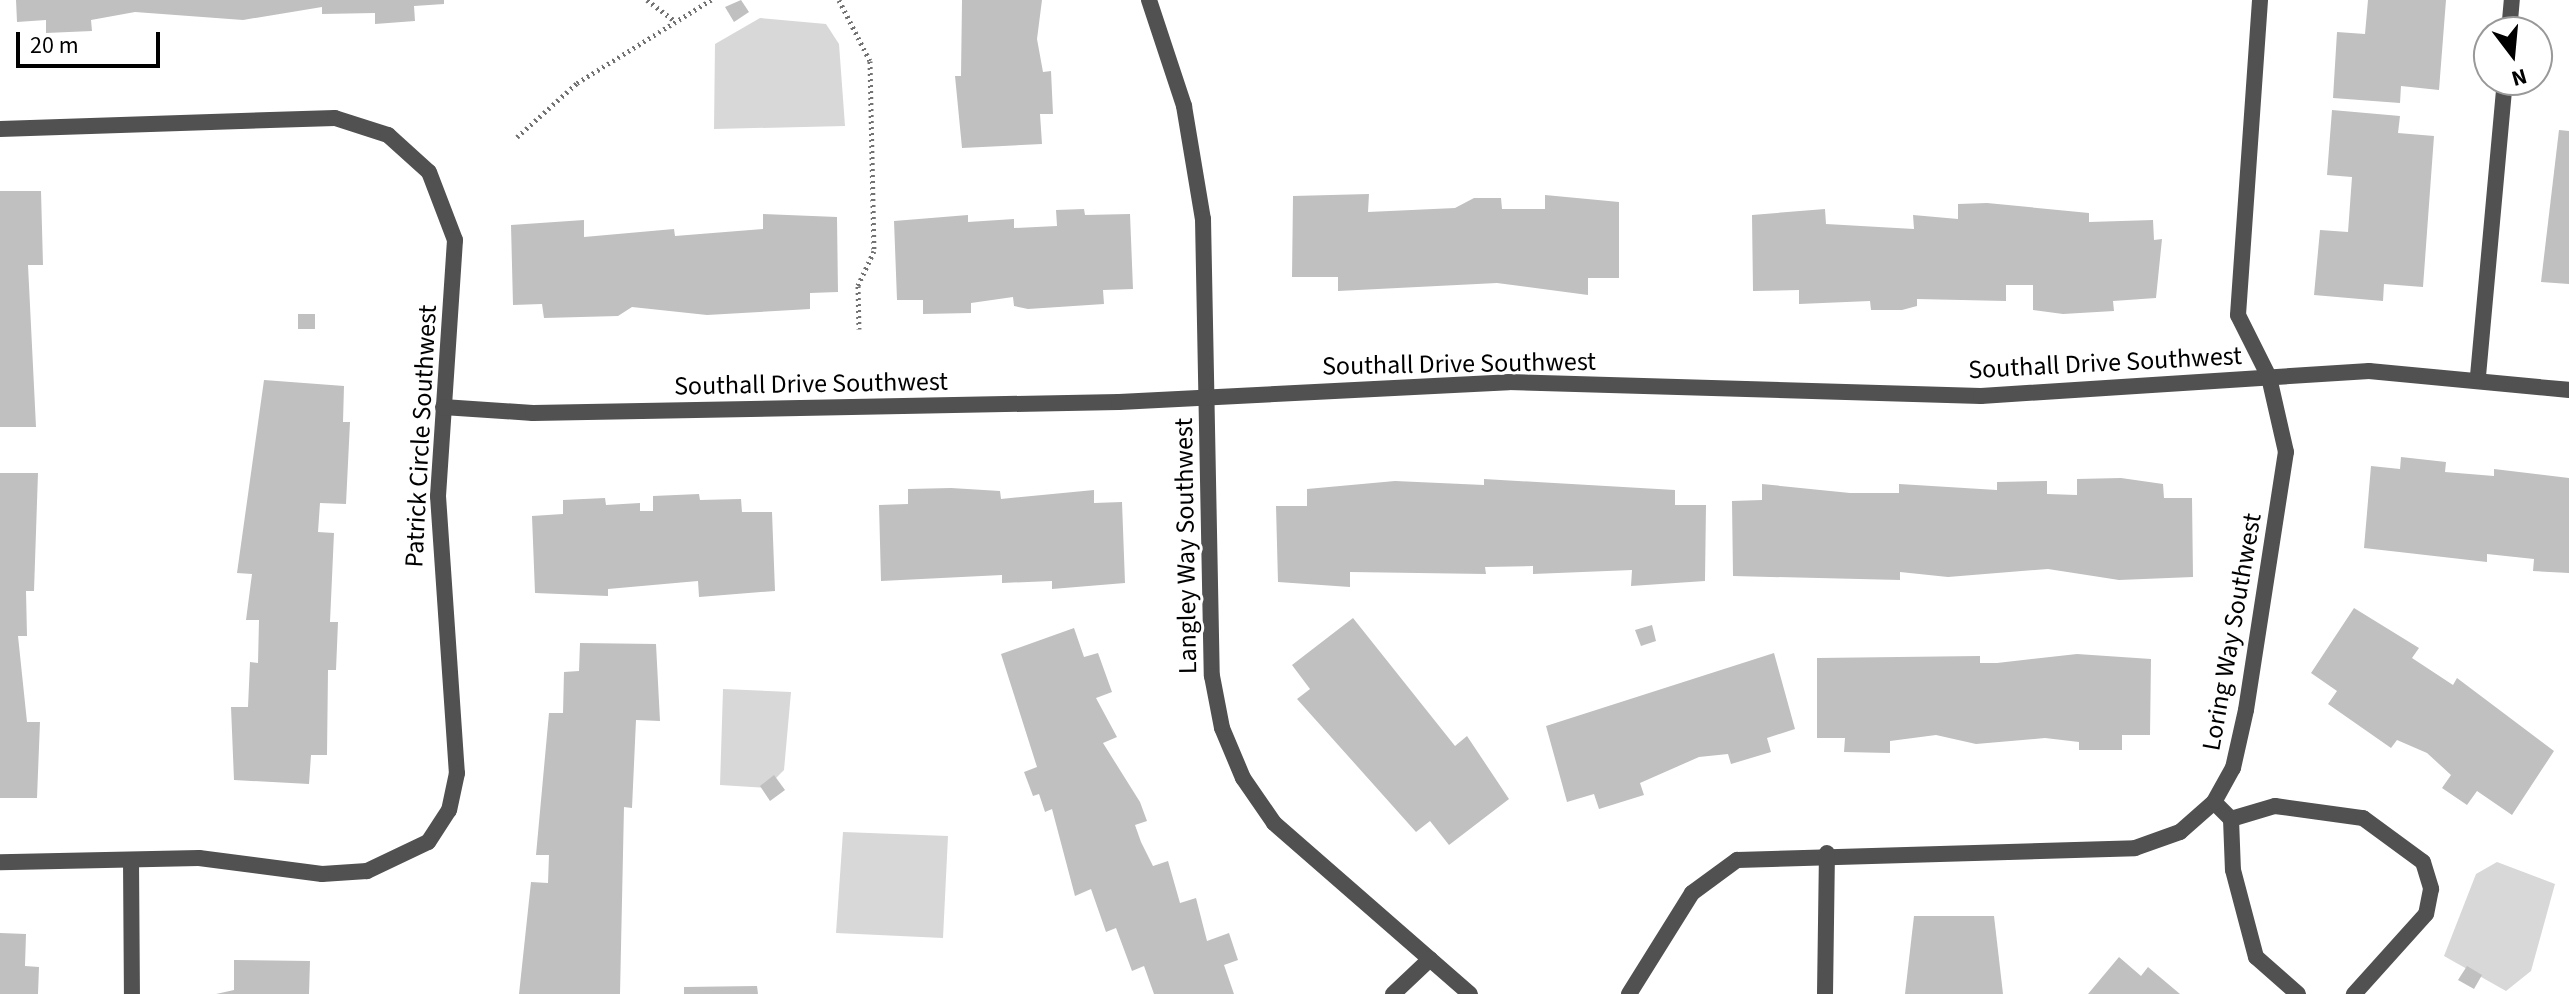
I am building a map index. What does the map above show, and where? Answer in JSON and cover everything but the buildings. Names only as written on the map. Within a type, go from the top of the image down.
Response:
[{"type":"street","name":"Langley Way Southwest","points":[[1149,0],[1197,176],[1207,396],[1212,676],[1235,762],[1274,823],[1470,994]]},
{"type":"street","name":"Loring Way Southwest","points":[[1629,994],[1705,879],[1755,855],[2135,848],[2180,832],[2214,802],[2233,768],[2246,710],[2286,452],[2269,377],[2238,315],[2260,0]]},
{"type":"street","points":[[2478,376],[2504,96]]},
{"type":"street","name":"Patrick Circle Southwest","points":[[0,129],[318,117],[388,135],[429,172],[453,224],[443,407],[439,573],[457,773],[440,827],[409,855],[345,874],[199,858],[0,862]]},
{"type":"street","name":"Southall Drive Southwest","points":[[443,407],[549,413],[1207,396],[1535,382],[1949,397],[2269,377],[2478,376],[2569,390]]},
{"type":"street","points":[[2214,802],[2231,819],[2233,870],[2256,957],[2298,994]]},
{"type":"street","points":[[2231,819],[2275,806],[2363,818],[2423,862],[2431,889],[2426,914],[2354,994]]},
{"type":"street","points":[[1825,994],[1827,853]]},
{"type":"street","points":[[131,860],[132,994]]},
{"type":"street","points":[[1393,994],[1430,959]]},
{"type":"path","points":[[647,0],[676,21]]},
{"type":"path","points":[[517,137],[577,83],[711,0]]},
{"type":"path","points":[[839,0],[870,61],[874,251],[858,286],[859,329]]},
{"type":"shaded area","points":[[760,18],[826,24],[839,44],[845,126],[714,129],[715,44]]},
{"type":"shaded area","points":[[723,689],[791,692],[784,770],[766,788],[720,785]]},
{"type":"shaded area","points":[[843,832],[948,836],[943,938],[836,933]]},
{"type":"shaded area","points":[[2497,862],[2555,884],[2531,971],[2506,991],[2444,956],[2476,874]]}]
